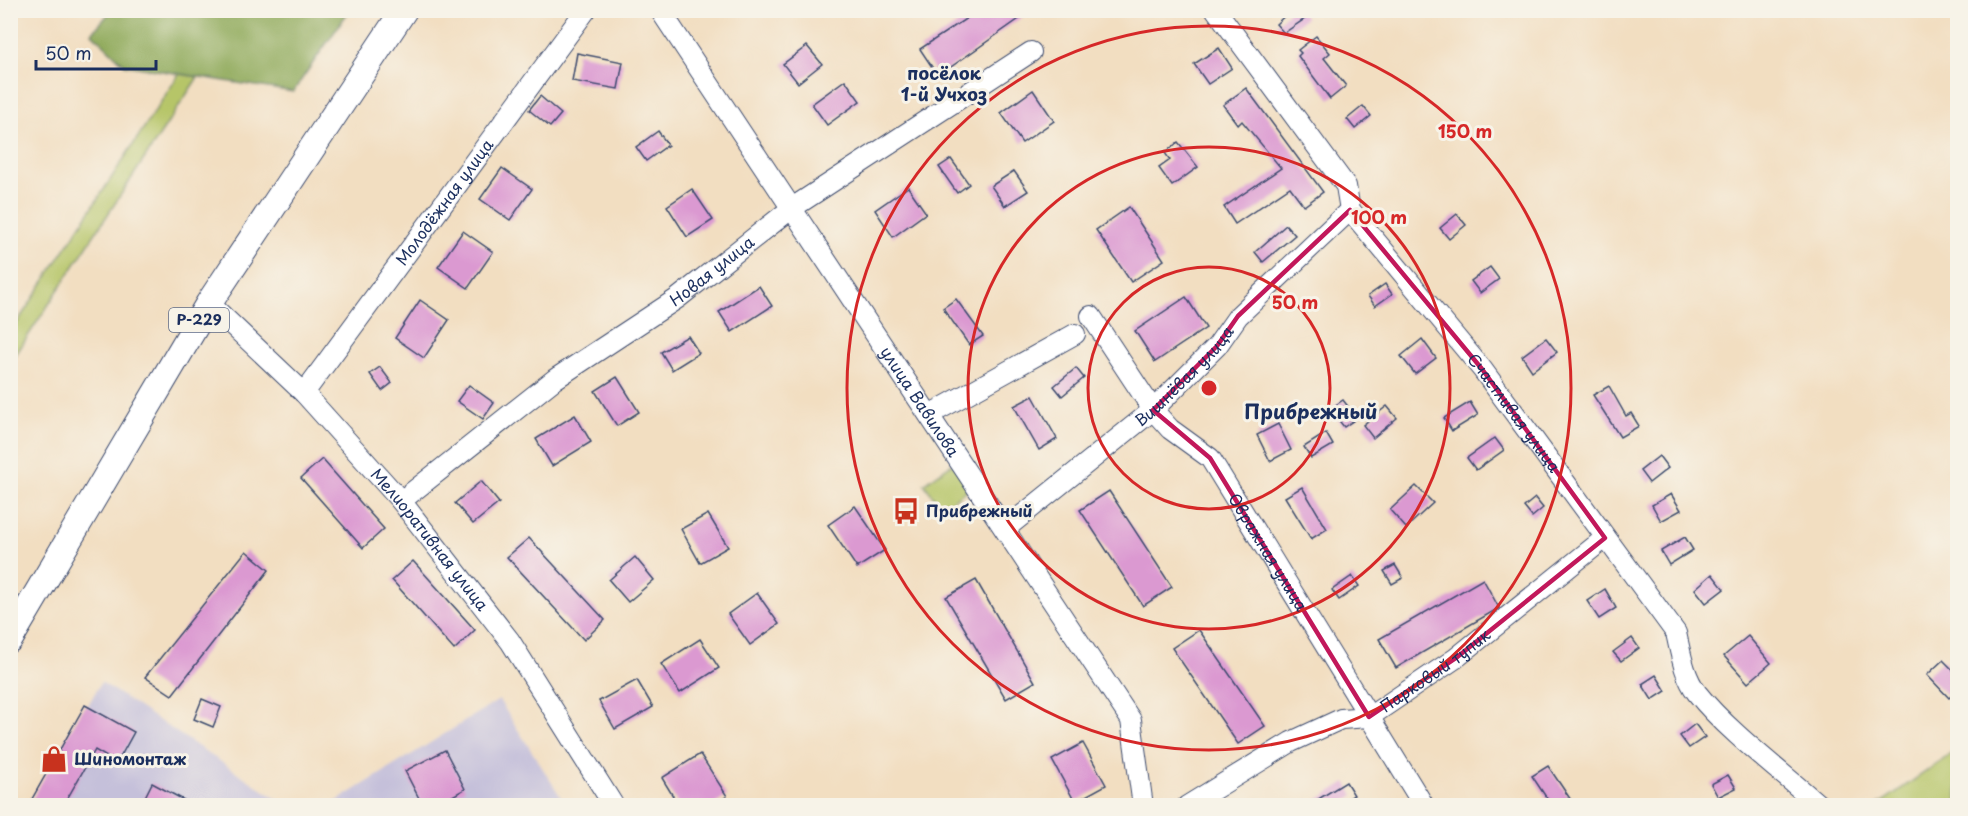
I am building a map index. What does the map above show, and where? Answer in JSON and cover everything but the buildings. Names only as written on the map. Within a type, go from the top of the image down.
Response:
[{"type":"main road","name":"Р-229","points":[[10,639],[209,303],[404,10]]},
{"type":"street","name":"Молодёжная улица","points":[[304,393],[586,10]]},
{"type":"street","name":"улица Вавилова","points":[[660,10],[1131,720],[1143,806]]},
{"type":"street","name":"Счастливая улица","points":[[1216,10],[1346,186],[1350,210],[1482,369],[1676,633],[1684,669],[1697,693],[1726,723],[1820,806]]},
{"type":"street","name":"Новая улица","points":[[402,501],[555,378],[678,298],[792,208],[1031,52]]},
{"type":"street","name":"Вишнёвая улица","points":[[1005,529],[1153,410],[1217,346],[1238,316],[1350,210]]},
{"type":"street","name":"Мелиоративная улица","points":[[209,303],[304,393],[402,501],[510,641],[614,806]]},
{"type":"street","name":"Овражная улица","points":[[1091,316],[1153,410],[1170,429],[1210,458],[1424,806]]},
{"type":"street","points":[[929,415],[1075,334]]},
{"type":"street","name":"Парковый тупик","points":[[1187,806],[1291,742],[1341,719],[1369,717],[1456,658],[1605,538]]},
{"type":"highlighted area","points":[[1350,210],[1482,369],[1605,538],[1456,658],[1369,717],[1210,458],[1153,410],[1217,346],[1238,316]]},
{"type":"shaded area","points":[[101,682],[286,805],[32,806]]},
{"type":"shaded area","points":[[499,700],[566,805],[329,806]]},
{"type":"green space","points":[[111,11],[349,11],[293,92],[125,65],[92,33]]},
{"type":"green space","points":[[179,74],[198,77],[11,362],[11,332]]},
{"type":"green space","points":[[953,463],[971,487],[942,508],[924,484]]},
{"type":"green space","points":[[1957,750],[1957,805],[1878,805]]},
{"type":"place","name":"Прибрежный","points":[[906,511]]},
{"type":"place","name":"Шиномонтаж","points":[[54,759]]},
{"type":"district","name":"посёлок 1-й Учхоз","points":[[944,84]]},
{"type":"district","name":"Прибрежный","points":[[1311,412]]}]
